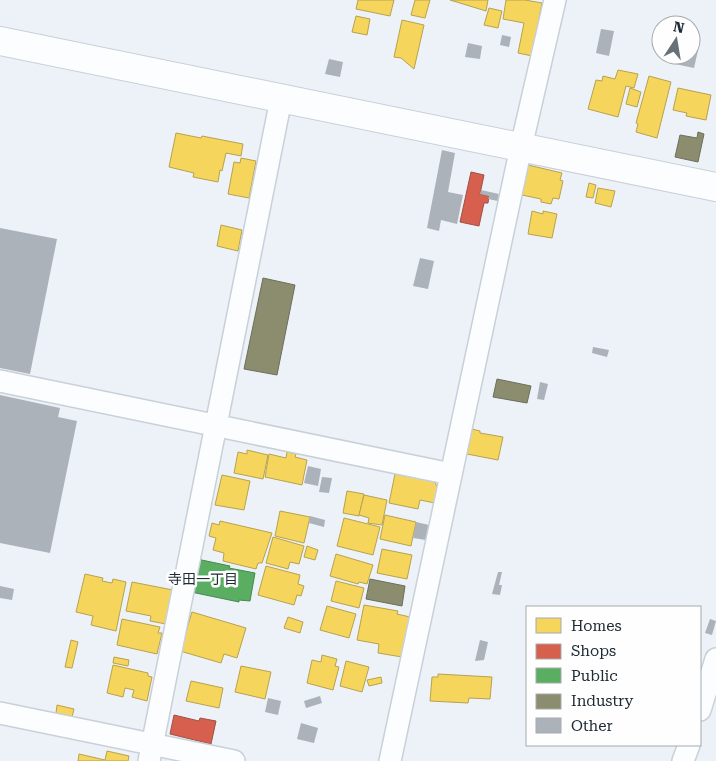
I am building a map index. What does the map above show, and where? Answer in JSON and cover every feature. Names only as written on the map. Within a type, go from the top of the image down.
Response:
[{"type":"street","points":[[390,761],[521,147],[555,0]]},
{"type":"street","points":[[0,41],[716,187]]},
{"type":"street","points":[[151,752],[281,99]]},
{"type":"street","points":[[0,381],[451,474]]},
{"type":"street","points":[[701,707],[716,659]]},
{"type":"street","points":[[0,714],[151,752],[234,761]]},
{"type":"street","points":[[684,761],[689,746]]},
{"type":"building: Homes","points":[[358,0],[394,0],[390,16],[356,9]]},
{"type":"building: Homes","points":[[415,0],[430,0],[425,18],[411,15]]},
{"type":"building: Homes","points":[[450,0],[488,0],[486,11]]},
{"type":"building: Homes","points":[[506,0],[525,0],[542,3],[532,56],[518,53],[524,23],[503,19]]},
{"type":"building: Homes","points":[[489,8],[502,11],[498,28],[484,25]]},
{"type":"building: Homes","points":[[356,16],[370,19],[367,35],[352,32]]},
{"type":"building: Homes","points":[[402,20],[424,25],[414,69],[401,58],[394,57]]},
{"type":"building: Homes","points":[[618,70],[638,74],[634,88],[626,86],[618,117],[588,109],[596,80],[602,81],[603,76],[615,79]]},
{"type":"building: Homes","points":[[649,76],[671,82],[657,138],[636,132],[638,124],[636,123]]},
{"type":"building: Homes","points":[[630,88],[641,92],[637,107],[626,104]]},
{"type":"building: Homes","points":[[678,88],[711,95],[706,120],[686,116],[687,113],[673,110]]},
{"type":"building: Homes","points":[[176,133],[243,144],[241,156],[226,153],[218,182],[193,177],[194,173],[169,167]]},
{"type":"building: Homes","points":[[241,158],[256,161],[249,198],[228,194],[234,162],[240,163]]},
{"type":"building: Homes","points":[[528,165],[562,173],[560,180],[563,181],[559,199],[553,198],[551,204],[541,202],[541,199],[522,195]]},
{"type":"building: Homes","points":[[589,183],[596,185],[593,198],[586,197]]},
{"type":"building: Homes","points":[[598,188],[615,191],[611,207],[595,203]]},
{"type":"building: Homes","points":[[532,211],[543,214],[543,211],[557,214],[552,238],[528,234]]},
{"type":"building: Homes","points":[[221,225],[242,230],[238,251],[217,246]]},
{"type":"building: Homes","points":[[472,429],[480,431],[480,433],[503,437],[498,460],[467,454]]},
{"type":"building: Homes","points":[[247,450],[268,455],[263,479],[234,473],[238,452],[247,454]]},
{"type":"building: Homes","points":[[287,452],[296,454],[295,457],[307,460],[302,485],[265,477],[269,454],[286,458]]},
{"type":"building: Homes","points":[[395,474],[434,481],[438,488],[435,503],[420,500],[418,509],[389,503]]},
{"type":"building: Homes","points":[[222,475],[250,481],[244,510],[215,505]]},
{"type":"building: Homes","points":[[347,491],[364,494],[359,516],[343,513]]},
{"type":"building: Homes","points":[[364,495],[387,500],[382,525],[368,523],[369,518],[359,515]]},
{"type":"building: Homes","points":[[280,511],[310,517],[304,543],[275,536]]},
{"type":"building: Homes","points":[[385,515],[416,522],[411,546],[380,539]]},
{"type":"building: Homes","points":[[344,518],[380,527],[373,555],[337,546]]},
{"type":"building: Homes","points":[[220,521],[272,533],[262,563],[258,563],[256,569],[223,561],[224,553],[213,550],[216,538],[209,536],[212,523],[219,525]]},
{"type":"building: Homes","points":[[273,537],[304,546],[299,564],[290,562],[288,569],[266,563]]},
{"type":"building: Homes","points":[[307,546],[318,550],[315,560],[304,557]]},
{"type":"building: Homes","points":[[382,549],[412,555],[407,579],[377,573]]},
{"type":"building: Homes","points":[[336,554],[373,565],[367,584],[359,582],[358,584],[330,576]]},
{"type":"building: Homes","points":[[266,566],[300,575],[298,584],[304,586],[301,596],[297,595],[294,605],[258,595]]},
{"type":"building: Homes","points":[[85,574],[103,578],[102,581],[112,583],[113,579],[126,582],[116,631],[91,625],[93,616],[76,612]]},
{"type":"building: Homes","points":[[336,581],[364,588],[359,608],[331,601]]},
{"type":"building: Homes","points":[[132,582],[173,590],[166,624],[150,621],[151,616],[126,611]]},
{"type":"building: Homes","points":[[364,605],[398,611],[397,614],[410,617],[402,657],[378,653],[379,644],[357,640]]},
{"type":"building: Homes","points":[[327,606],[356,614],[349,638],[320,630]]},
{"type":"building: Homes","points":[[192,612],[246,628],[237,658],[224,654],[221,663],[180,651]]},
{"type":"building: Homes","points":[[288,617],[303,622],[300,633],[284,628]]},
{"type":"building: Homes","points":[[122,619],[160,627],[158,633],[162,633],[157,654],[117,645]]},
{"type":"building: Homes","points":[[71,640],[78,642],[72,668],[65,667]]},
{"type":"building: Homes","points":[[322,655],[337,659],[335,666],[339,667],[333,690],[307,683],[312,660],[321,662]]},
{"type":"building: Homes","points":[[114,657],[129,660],[128,666],[113,663]]},
{"type":"building: Homes","points":[[346,661],[369,667],[362,692],[340,686]]},
{"type":"building: Homes","points":[[113,665],[148,673],[148,676],[152,677],[147,701],[132,697],[134,690],[125,688],[123,697],[107,693]]},
{"type":"building: Homes","points":[[241,666],[271,672],[265,699],[235,692]]},
{"type":"building: Homes","points":[[438,674],[492,677],[490,699],[469,698],[468,703],[430,701],[432,677],[438,677]]},
{"type":"building: Homes","points":[[381,677],[382,683],[369,686],[367,680]]},
{"type":"building: Homes","points":[[191,681],[223,688],[219,708],[186,701]]},
{"type":"building: Homes","points":[[57,705],[74,709],[72,717],[56,713]]},
{"type":"building: Homes","points":[[107,751],[129,756],[128,761],[78,761],[79,754],[105,760]]},
{"type":"building: Shops","points":[[471,172],[484,175],[480,194],[489,196],[488,203],[484,203],[479,226],[460,222]]},
{"type":"building: Shops","points":[[174,715],[199,721],[200,718],[216,721],[211,744],[170,734]]},
{"type":"building: Public","points":[[197,559],[255,573],[250,601],[239,600],[239,602],[191,592]]},
{"type":"building: Industry","points":[[698,132],[704,134],[698,162],[675,157],[680,135],[697,138]]},
{"type":"building: Industry","points":[[263,278],[295,285],[277,375],[244,369]]},
{"type":"building: Industry","points":[[497,379],[531,386],[527,403],[493,397]]},
{"type":"building: Industry","points":[[370,579],[405,586],[402,606],[366,599]]},
{"type":"building: Other","points":[[601,29],[614,31],[609,56],[596,53]]},
{"type":"building: Other","points":[[502,35],[511,37],[509,47],[500,45]]},
{"type":"building: Other","points":[[468,43],[482,46],[480,59],[465,57]]},
{"type":"building: Other","points":[[329,59],[343,62],[340,77],[325,74]]},
{"type":"building: Other","points":[[680,65],[695,65],[694,68]]},
{"type":"building: Other","points":[[442,150],[455,153],[448,192],[463,195],[457,224],[441,220],[439,231],[427,228]]},
{"type":"building: Other","points":[[481,190],[499,194],[498,201],[488,199],[489,196],[480,194]]},
{"type":"building: Other","points":[[0,228],[57,239],[30,374],[0,368]]},
{"type":"building: Other","points":[[420,258],[434,261],[428,289],[413,286]]},
{"type":"building: Other","points":[[593,347],[609,350],[607,357],[592,353]]},
{"type":"building: Other","points":[[540,382],[548,384],[544,400],[537,399]]},
{"type":"building: Other","points":[[0,395],[60,408],[58,417],[77,421],[50,553],[0,543]]},
{"type":"building: Other","points":[[308,466],[321,469],[318,486],[304,483]]},
{"type":"building: Other","points":[[322,477],[332,478],[329,493],[319,492]]},
{"type":"building: Other","points":[[310,516],[325,520],[324,527],[309,523]]},
{"type":"building: Other","points":[[416,522],[429,525],[426,540],[413,538]]},
{"type":"building: Other","points":[[498,572],[502,572],[499,585],[502,585],[500,595],[492,594]]},
{"type":"building: Other","points":[[0,586],[14,589],[12,600],[0,598]]},
{"type":"building: Other","points":[[710,619],[716,621],[712,635],[705,633]]},
{"type":"building: Other","points":[[480,640],[488,642],[484,660],[475,661]]},
{"type":"building: Other","points":[[320,696],[322,703],[306,708],[304,701]]},
{"type":"building: Other","points":[[268,698],[281,701],[278,715],[265,712]]},
{"type":"building: Other","points":[[301,723],[318,728],[314,743],[297,739]]},
{"type":"district","name":"寺田一丁目","points":[[203,579]]}]
